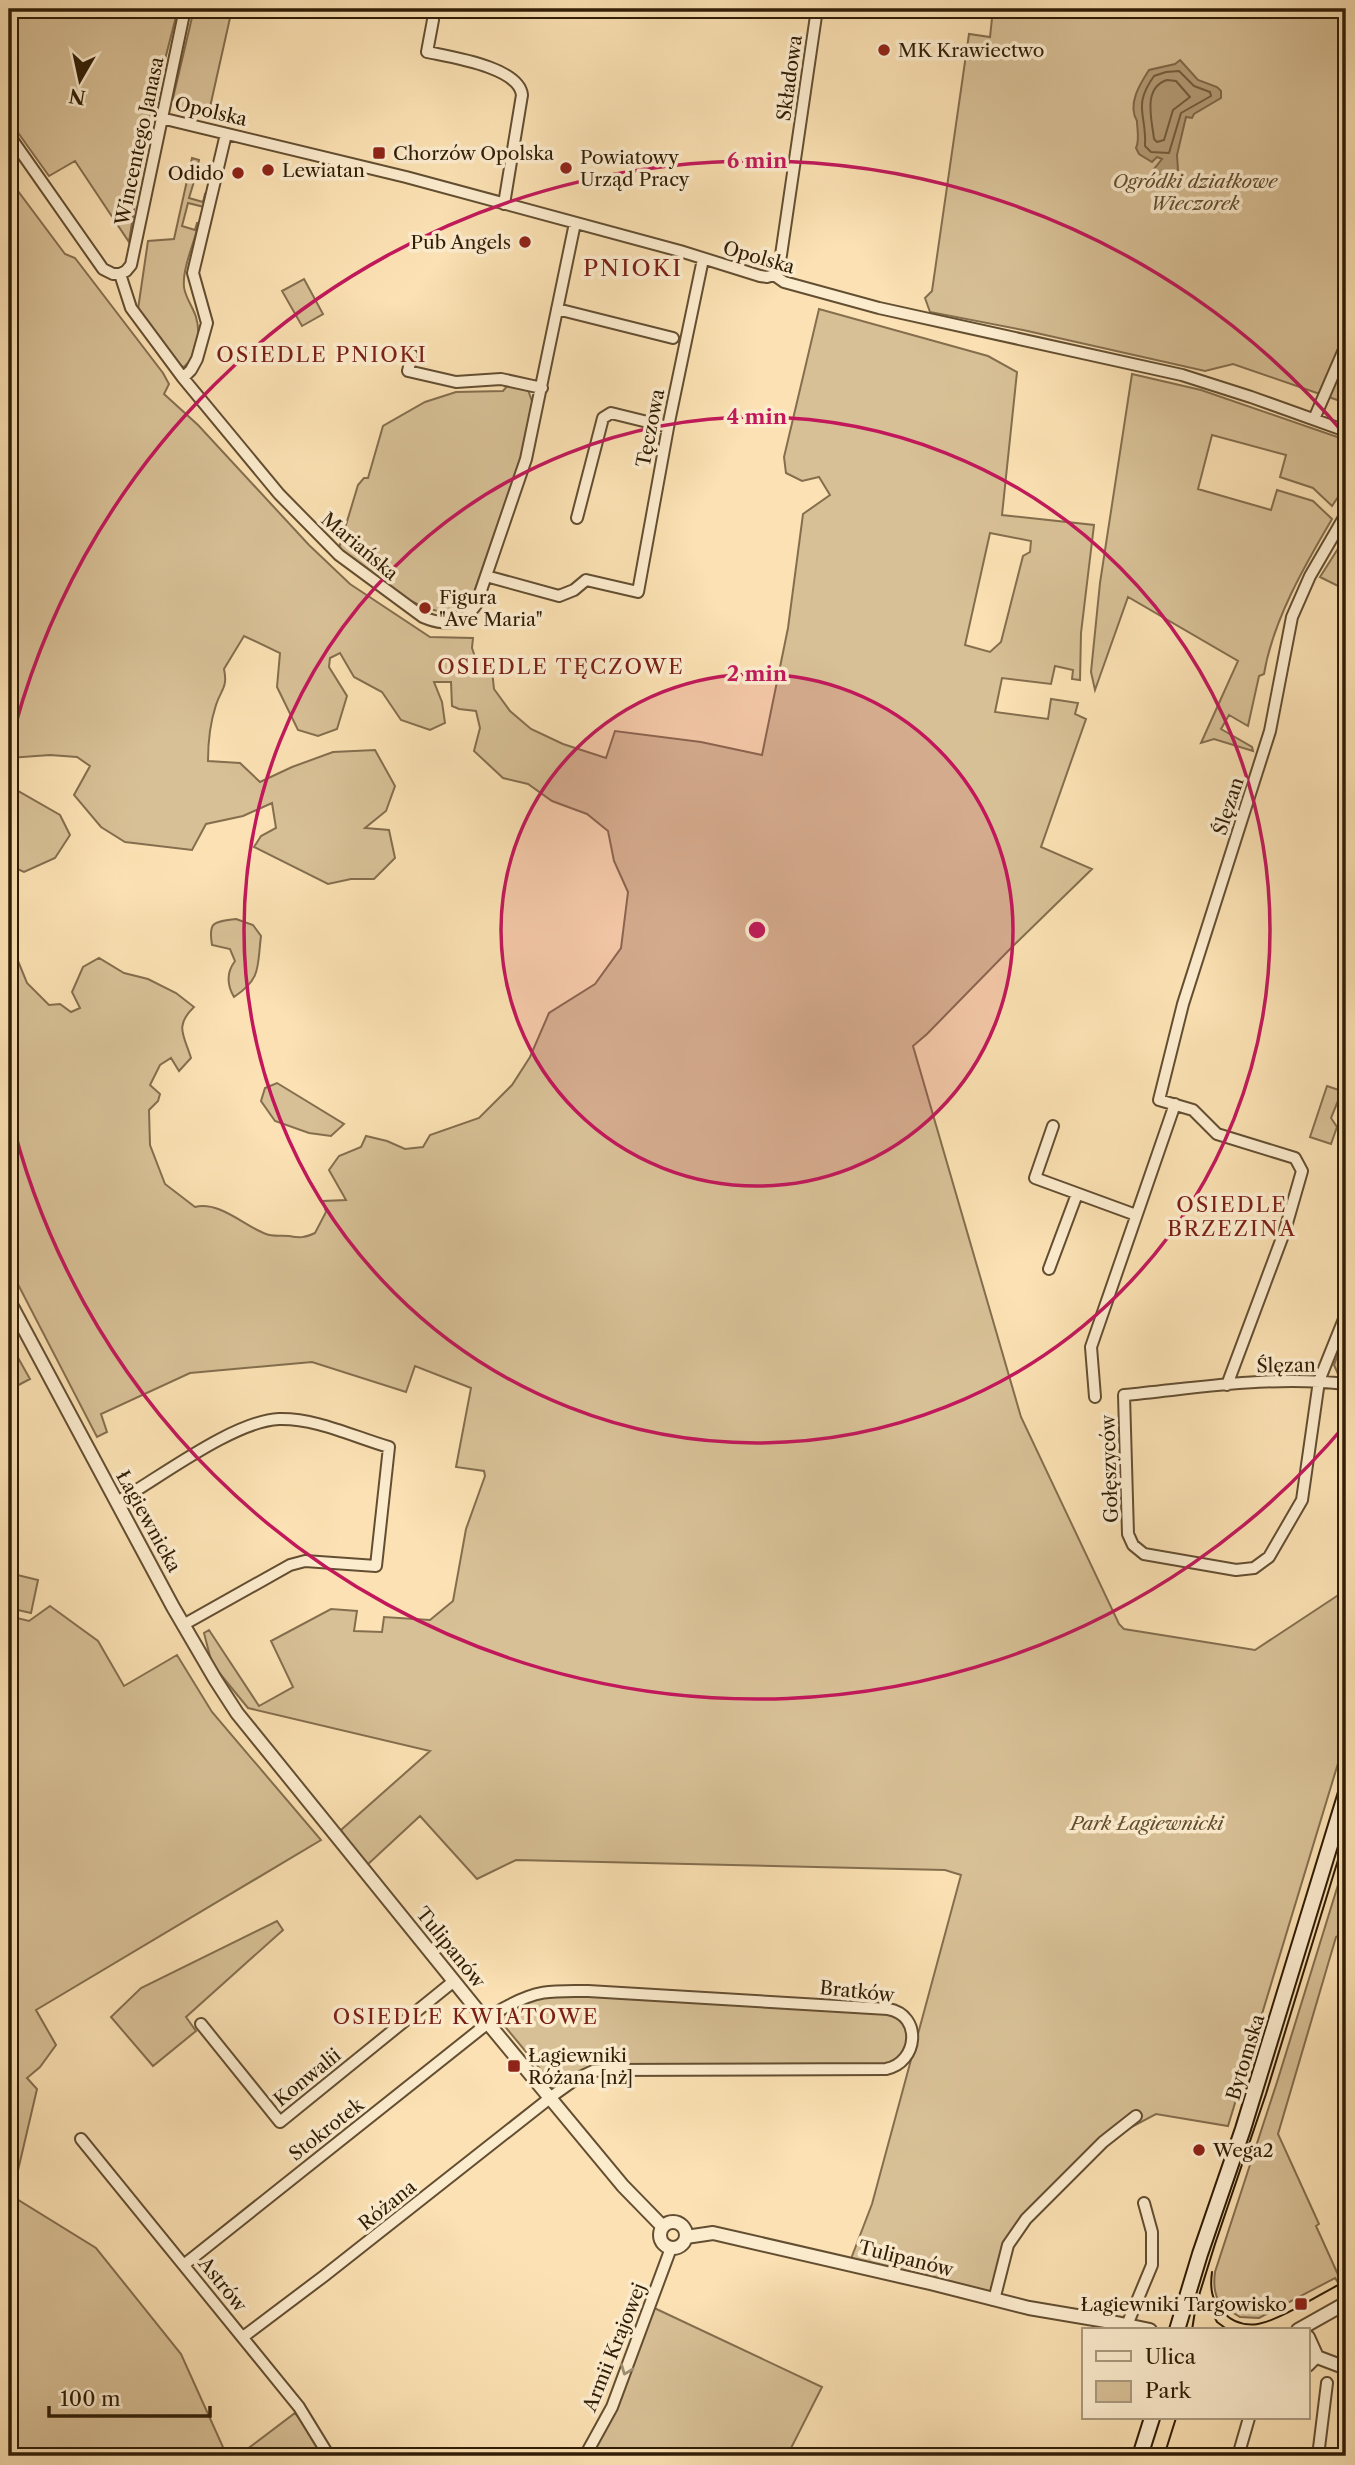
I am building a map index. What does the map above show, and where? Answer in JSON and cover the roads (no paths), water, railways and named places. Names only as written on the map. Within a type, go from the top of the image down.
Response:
[{"type":"main road","name":"Bytomska","points":[[1178,2328],[1240,2139],[1346,1793]]},
{"type":"main road","points":[[1140,2456],[1151,2420]]},
{"type":"street","name":"Wincentego Janasa","points":[[120,274],[131,265],[185,9]]},
{"type":"street","name":"Składowa","points":[[774,275],[781,255],[817,9]]},
{"type":"street","points":[[433,20],[427,52],[480,65],[514,80],[521,87],[522,95],[504,204]]},
{"type":"street","name":"Opolska","points":[[161,118],[504,204],[760,276],[774,275],[784,282],[879,308],[1182,375],[1346,431]]},
{"type":"street","points":[[183,378],[197,359],[207,323],[193,273],[226,134]]},
{"type":"street","points":[[9,135],[103,269],[120,274]]},
{"type":"street","name":"Mariańska","points":[[120,274],[131,308],[183,378],[279,494],[313,530],[339,555],[423,617],[437,622],[463,621],[476,605],[526,459],[575,223]]},
{"type":"street","name":"Tęczowa","points":[[486,576],[559,596],[574,590],[586,580],[638,592],[668,427],[704,259]]},
{"type":"street","points":[[557,309],[673,338]]},
{"type":"street","points":[[1314,419],[1346,345]]},
{"type":"street","points":[[412,355],[408,371],[456,382],[501,379],[541,388]]},
{"type":"street","points":[[577,518],[603,418],[611,413],[668,427]]},
{"type":"street","name":"Ślęzan","points":[[1227,1385],[1285,1230],[1302,1171],[1295,1158],[1217,1134],[1193,1110],[1159,1100],[1183,1004],[1270,731],[1289,627],[1310,576],[1346,514]]},
{"type":"street","points":[[1095,1397],[1091,1347],[1175,1104]]},
{"type":"street","points":[[1054,1126],[1035,1178],[1136,1215]]},
{"type":"street","points":[[1049,1269],[1077,1194]]},
{"type":"street","name":"Łagiewnicka","points":[[9,1301],[183,1625],[221,1689],[267,1752]]},
{"type":"street","name":"Gołęszyców","points":[[1124,1395],[1128,1534],[1133,1545],[1144,1554],[1245,1570],[1263,1564],[1302,1500],[1320,1381],[1346,1314]]},
{"type":"street","name":"Ślęzan","points":[[1124,1395],[1289,1380],[1346,1384]]},
{"type":"street","points":[[117,1502],[227,1436],[278,1419],[297,1420],[389,1447],[376,1566],[305,1562],[290,1565],[183,1625]]},
{"type":"street","name":"Tulipanów","points":[[267,1752],[623,2186],[663,2227]]},
{"type":"street","name":"Konwalii","points":[[201,2024],[280,2122],[454,1981]]},
{"type":"street","name":"Bratków","points":[[487,2022],[490,2016],[522,1998],[546,1991],[683,1996],[888,2009],[902,2014],[911,2025],[912,2040],[907,2056],[901,2063],[887,2069],[604,2070],[593,2071],[576,2079],[550,2098]]},
{"type":"street","name":"Stokrotek","points":[[185,2264],[487,2022]]},
{"type":"street","name":"Różana","points":[[243,2337],[550,2098]]},
{"type":"street","points":[[994,2300],[1008,2245],[1026,2218],[1103,2143],[1136,2116]]},
{"type":"street","name":"Astrów","points":[[81,2139],[299,2407],[329,2456]]},
{"type":"street","points":[[1127,2325],[1152,2265],[1152,2232],[1144,2203]]},
{"type":"street","points":[[669,2223],[678,2223],[685,2228],[686,2237],[681,2246],[671,2248],[660,2238],[663,2227],[669,2223]]},
{"type":"street","name":"Tulipanów","points":[[686,2237],[713,2233],[994,2300],[1141,2328]]},
{"type":"street","name":"Armii Krajowej","points":[[585,2456],[612,2407],[671,2248]]},
{"type":"street","points":[[1308,2328],[1346,2303]]},
{"type":"street","points":[[1312,2362],[1346,2368]]},
{"type":"street","points":[[1318,2456],[1327,2383]]},
{"type":"street","points":[[1238,2456],[1248,2420]]},
{"type":"water","points":[[1180,60],[1198,80],[1217,87],[1221,91],[1221,98],[1194,114],[1192,118],[1186,117],[1177,155],[1178,170],[1164,175],[1153,175],[1150,174],[1162,159],[1157,157],[1152,162],[1139,154],[1136,148],[1138,135],[1134,101],[1149,70],[1175,64]]},
{"type":"tram line","points":[[1192,2328],[1196,2305],[1266,2094],[1346,1834]]},
{"type":"tram line","points":[[1212,2272],[1212,2294],[1219,2308],[1230,2318],[1248,2324],[1258,2324],[1278,2317],[1346,2281]]},
{"type":"tram line","points":[[1208,2304],[1217,2322],[1225,2328]]},
{"type":"tram line","points":[[1164,2456],[1175,2420]]},
{"type":"place","name":"MK Krawiectwo","points":[[884,50]]},
{"type":"place","name":"Chorzów Opolska","points":[[379,153]]},
{"type":"place","name":"Powiatowy Urząd Pracy","points":[[566,168]]},
{"type":"place","name":"Lewiatan","points":[[268,170]]},
{"type":"place","name":"Odido","points":[[238,173]]},
{"type":"place","name":"Pub Angels","points":[[525,242]]},
{"type":"place","name":"Figura \"Ave Maria\"","points":[[425,608]]},
{"type":"place","name":"Łagiewniki Różana [nż]","points":[[514,2066]]},
{"type":"place","name":"Wega2","points":[[1199,2150]]},
{"type":"place","name":"Łagiewniki Targowisko","points":[[1301,2304]]},
{"type":"district","name":"PNIOKI","points":[[633,268]]},
{"type":"district","name":"OSIEDLE PNIOKI","points":[[322,355]]},
{"type":"district","name":"OSIEDLE TĘCZOWE","points":[[561,667]]},
{"type":"district","name":"OSIEDLE BRZEZINA","points":[[1232,1217]]},
{"type":"district","name":"OSIEDLE KWIATOWE","points":[[466,2017]]},
{"type":"park label","name":"Ogródki działkowe Wieczorek","points":[[1195,192]]},
{"type":"park label","name":"Park Łagiewnicki","points":[[1147,1823]]}]
